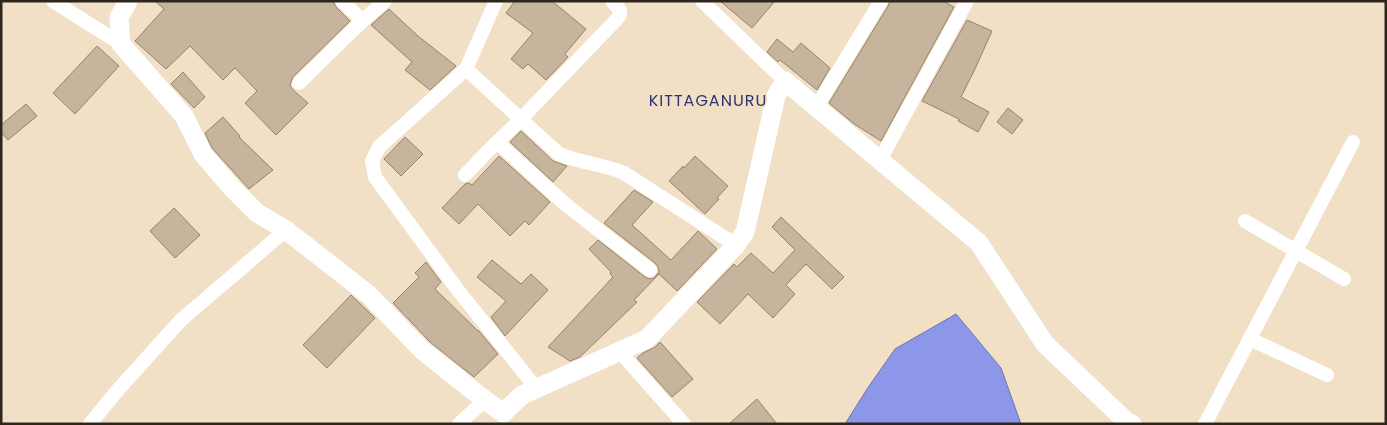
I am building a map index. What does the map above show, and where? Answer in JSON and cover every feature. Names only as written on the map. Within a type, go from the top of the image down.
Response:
[{"type":"street","points":[[53,1],[121,44],[184,116],[203,154],[257,214],[286,230],[369,295],[422,350],[505,418],[522,395],[648,339],[736,245],[745,232],[776,96],[785,81]]},
{"type":"street","points":[[121,44],[119,18],[128,1]]},
{"type":"street","points":[[342,1],[362,20]]},
{"type":"street","points":[[299,83],[362,20],[385,1]]},
{"type":"street","points":[[465,175],[616,20],[620,15],[620,10],[612,1]]},
{"type":"street","points":[[702,1],[717,7],[785,81],[979,243],[1045,344],[1127,422],[1132,424]]},
{"type":"street","points":[[816,108],[881,1]]},
{"type":"street","points":[[880,160],[967,1]]},
{"type":"street","points":[[492,2],[466,69],[378,147],[372,161],[375,177],[457,289],[537,389]]},
{"type":"street","points":[[466,69],[559,154],[624,173],[736,245]]},
{"type":"street","points":[[497,142],[565,204],[650,270]]},
{"type":"street","points":[[1205,424],[1353,142]]},
{"type":"street","points":[[1245,221],[1344,279]]},
{"type":"street","points":[[90,424],[116,392],[181,320],[286,230]]},
{"type":"street","points":[[1250,339],[1327,375]]},
{"type":"street","points":[[620,352],[684,424]]},
{"type":"street","points":[[459,424],[485,400]]},
{"type":"water","points":[[956,314],[1001,368],[1021,424],[845,424],[895,349]]},
{"type":"building","points":[[155,1],[333,1],[336,7],[350,21],[293,77],[290,85],[292,89],[308,103],[276,135],[245,103],[257,91],[235,68],[223,80],[190,46],[166,69],[135,41],[164,9]]},
{"type":"building","points":[[515,1],[552,1],[586,29],[565,54],[568,57],[546,80],[528,64],[523,69],[511,59],[533,33],[506,13]]},
{"type":"building","points":[[720,1],[775,1],[752,28]]},
{"type":"building","points":[[890,1],[943,1],[954,7],[881,141],[854,124],[829,103]]},
{"type":"building","points":[[389,9],[418,36],[456,66],[430,90],[405,70],[412,62],[371,25]]},
{"type":"building","points":[[967,20],[992,31],[961,97],[989,112],[978,132],[958,121],[959,119],[922,101]]},
{"type":"building","points":[[777,39],[793,52],[801,43],[830,68],[817,90],[767,52]]},
{"type":"building","points":[[97,46],[119,66],[75,114],[53,93]]},
{"type":"building","points":[[183,72],[205,97],[194,108],[171,84]]},
{"type":"building","points":[[26,104],[37,116],[8,140],[1,132],[1,125]]},
{"type":"building","points":[[1008,108],[1023,120],[1012,134],[997,122]]},
{"type":"building","points":[[223,117],[239,137],[273,170],[249,189],[212,148],[205,133]]},
{"type":"building","points":[[521,131],[553,161],[567,166],[553,182],[510,142]]},
{"type":"building","points":[[405,137],[423,154],[401,176],[384,159]]},
{"type":"building","points":[[499,156],[550,202],[529,225],[525,221],[510,236],[478,204],[459,224],[442,208],[465,184],[469,183],[472,185]]},
{"type":"building","points":[[695,156],[728,186],[705,214],[669,181]]},
{"type":"building","points":[[634,190],[653,202],[632,225],[671,260],[698,231],[717,249],[677,291],[659,274],[634,300],[637,302],[580,357],[570,361],[548,347],[613,277],[610,274],[611,272],[589,249],[598,240],[645,277],[649,279],[654,278],[659,272],[655,263],[604,223]]},
{"type":"building","points":[[174,208],[200,235],[175,258],[150,231]]},
{"type":"building","points":[[781,217],[844,277],[832,289],[806,264],[786,285],[795,294],[773,318],[748,294],[720,324],[697,302],[734,264],[737,267],[751,253],[773,273],[795,250],[772,227]]},
{"type":"building","points":[[492,260],[521,284],[531,274],[548,290],[505,336],[491,317],[506,301],[477,277]]},
{"type":"building","points":[[426,262],[441,282],[435,289],[478,330],[498,354],[474,377],[430,342],[393,303],[419,277],[415,273]]},
{"type":"building","points":[[351,295],[375,318],[327,368],[303,345]]},
{"type":"building","points":[[660,342],[693,379],[672,397],[637,358]]},
{"type":"building","points":[[757,399],[777,424],[729,424]]},
{"type":"district","name":"KITTAGANURU","points":[[708,100]]}]
